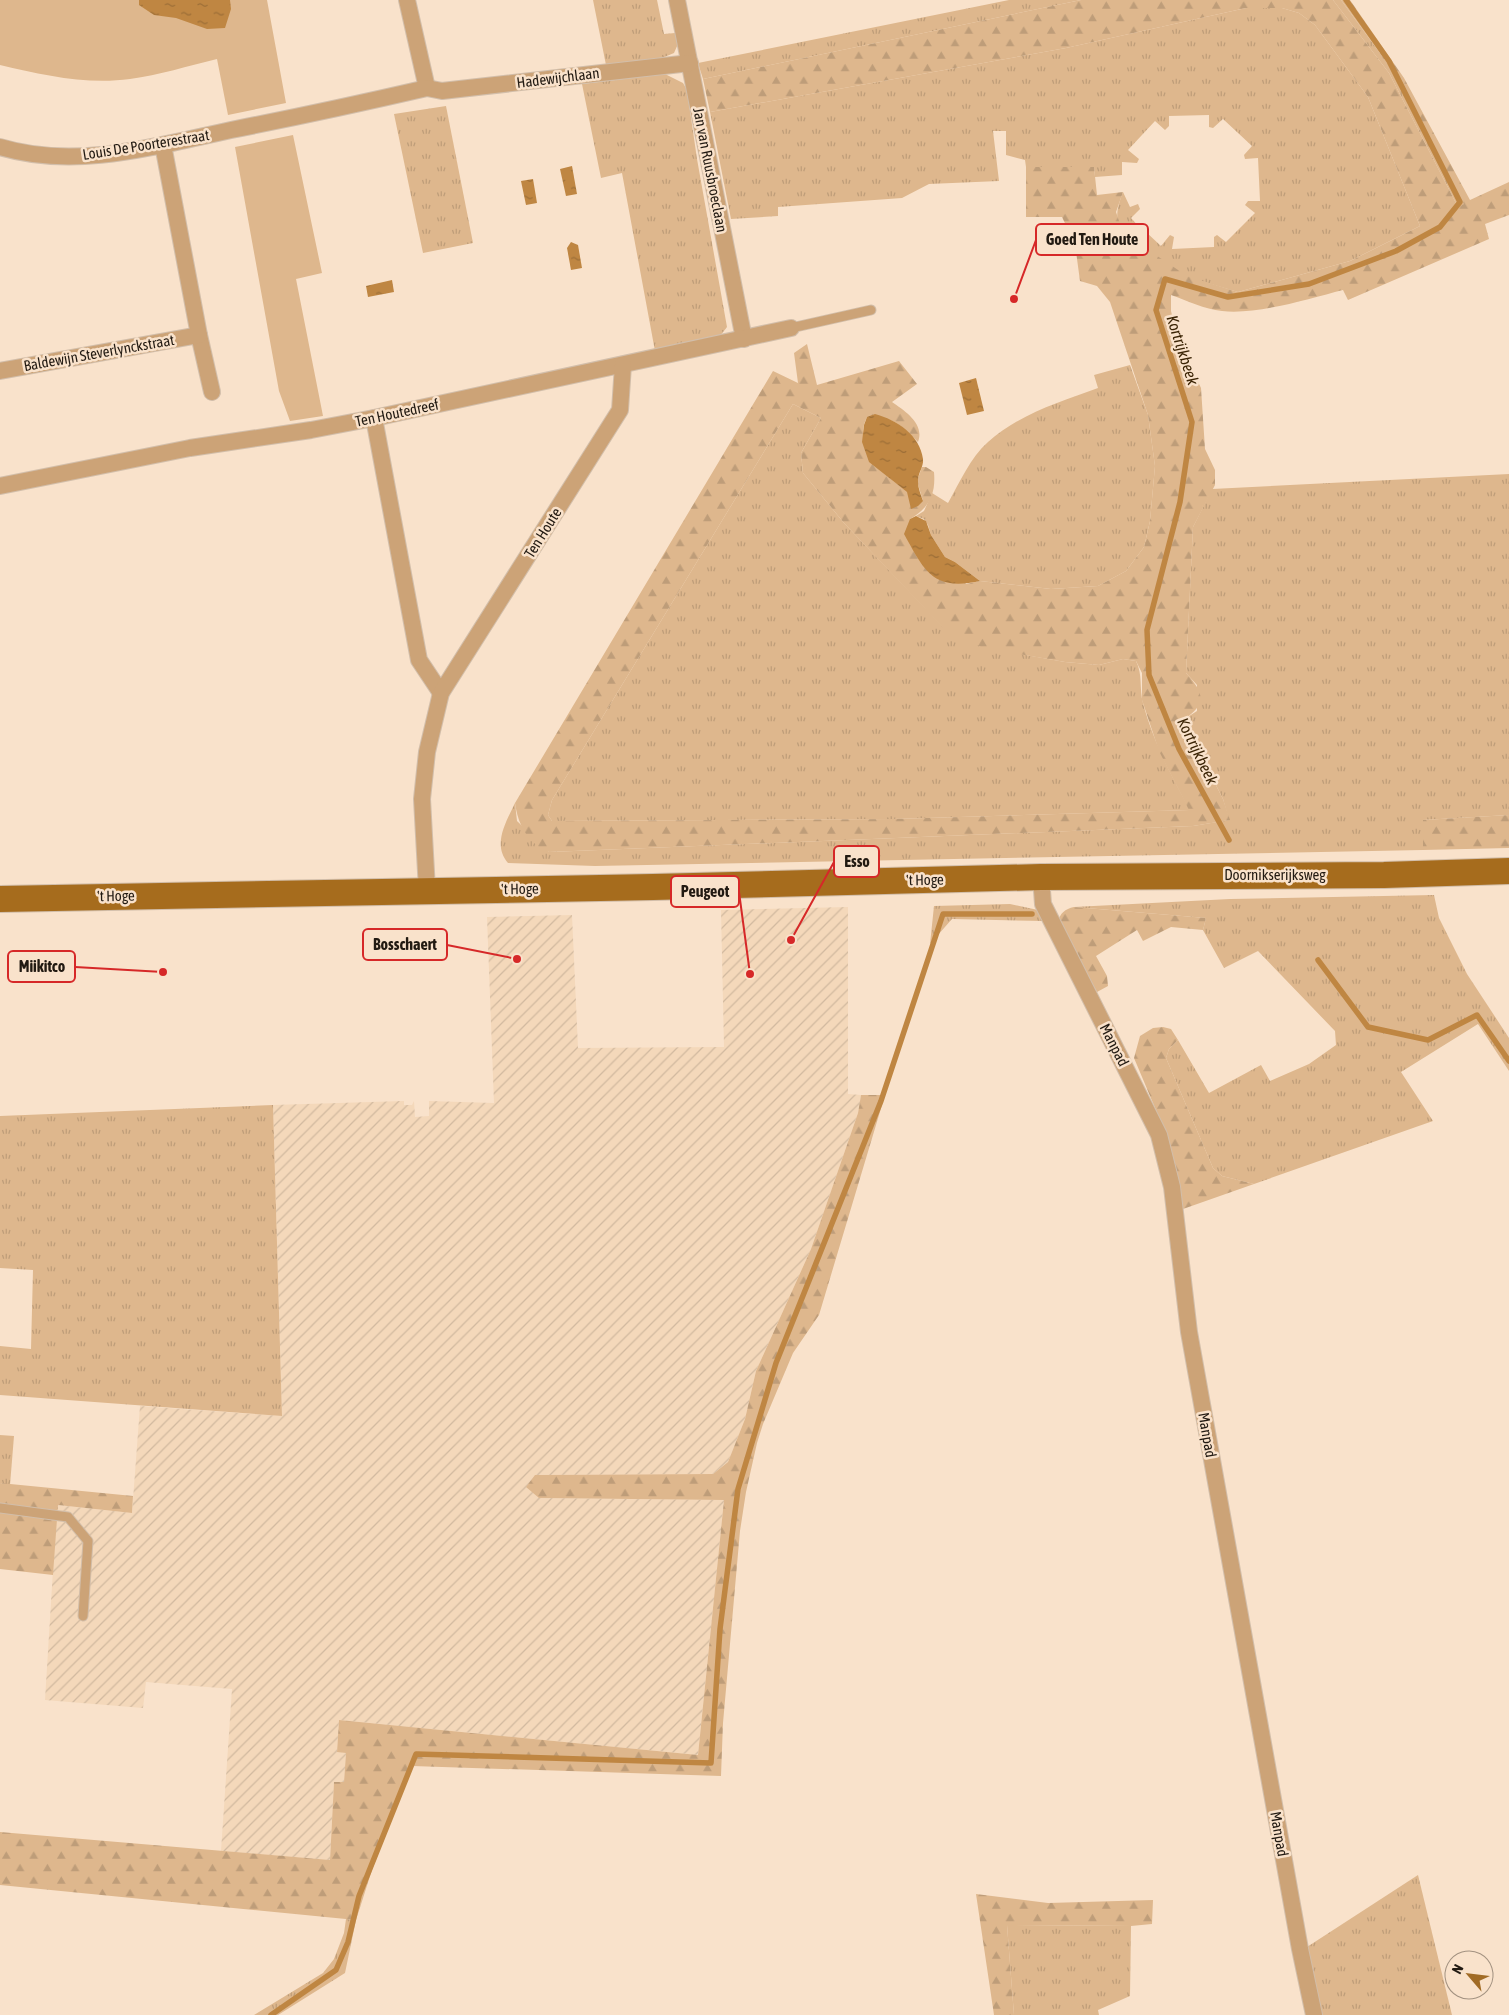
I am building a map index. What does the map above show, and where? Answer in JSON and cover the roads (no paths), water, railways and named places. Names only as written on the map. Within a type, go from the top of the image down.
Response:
[{"type":"main road","name":"Doornikserijksweg","points":[[1041,877],[1384,875],[1509,871]]},
{"type":"main road","name":"'t Hoge","points":[[0,899],[653,887],[1041,877]]},
{"type":"street","points":[[407,0],[427,88]]},
{"type":"street","name":"Jan van Ruusbroeclaan","points":[[677,0],[744,339]]},
{"type":"street","name":"Hadewijchlaan","points":[[292,119],[427,88],[442,91],[690,64]]},
{"type":"street","name":"Louis De Poorterestraat","points":[[0,147],[18,152],[59,157],[104,155],[292,119]]},
{"type":"street","points":[[163,145],[199,335],[212,392]]},
{"type":"street","name":"Ten Houtedreef","points":[[0,486],[190,448],[311,430],[374,418],[791,328]]},
{"type":"street","name":"Baldewijn Steverlynckstraat","points":[[0,371],[199,335]]},
{"type":"street","name":"Ten Houte","points":[[427,890],[422,799],[427,752],[441,693],[620,410],[623,365]]},
{"type":"street","points":[[374,418],[418,660],[441,693]]},
{"type":"street","name":"Manpad","points":[[1041,877],[1043,904],[1159,1135],[1172,1187],[1189,1332],[1301,1959],[1314,2015]]},
{"type":"lane","points":[[791,328],[872,310]]},
{"type":"lane","points":[[0,1508],[68,1516],[88,1541],[83,1616]]},
{"type":"water","points":[[139,0],[230,0],[231,9],[225,28],[207,29],[176,18],[154,15],[139,5]]},
{"type":"water","points":[[572,166],[577,194],[566,196],[560,169]]},
{"type":"water","points":[[533,179],[537,203],[526,205],[521,181]]},
{"type":"water","points":[[571,242],[578,245],[582,268],[571,270],[567,248]]},
{"type":"water","points":[[392,280],[394,292],[368,297],[366,286]]},
{"type":"water","points":[[976,378],[984,411],[967,415],[959,383]]},
{"type":"water","points":[[875,414],[891,420],[906,430],[921,450],[923,462],[918,482],[923,501],[911,509],[907,492],[869,462],[862,442],[864,425],[867,417]]},
{"type":"water","points":[[916,516],[926,521],[931,535],[945,557],[955,562],[980,581],[951,583],[941,581],[932,576],[918,559],[904,534],[910,519]]},
{"type":"waterway","name":"Kortrijkbeek","points":[[1229,840],[1179,749],[1149,675],[1147,630],[1180,502],[1192,422],[1156,310],[1165,279],[1228,297],[1309,284],[1396,251],[1440,227],[1460,202],[1389,61],[1346,0]]},
{"type":"waterway","points":[[271,2015],[336,1970],[348,1942],[359,1896],[416,1754],[711,1763],[720,1629],[738,1489],[776,1363],[881,1101],[943,914],[1032,914]]},
{"type":"waterway","name":"Kortrijkbeek","points":[[1318,960],[1368,1027],[1428,1040],[1477,1015],[1509,1061]]},
{"type":"place","name":"Goed Ten Houte","points":[[1014,299]]},
{"type":"place","name":"Esso","points":[[791,940]]},
{"type":"place","name":"Bosschaert","points":[[517,959]]},
{"type":"place","name":"Miikitco","points":[[163,972]]},
{"type":"place","name":"Peugeot","points":[[750,974]]}]
